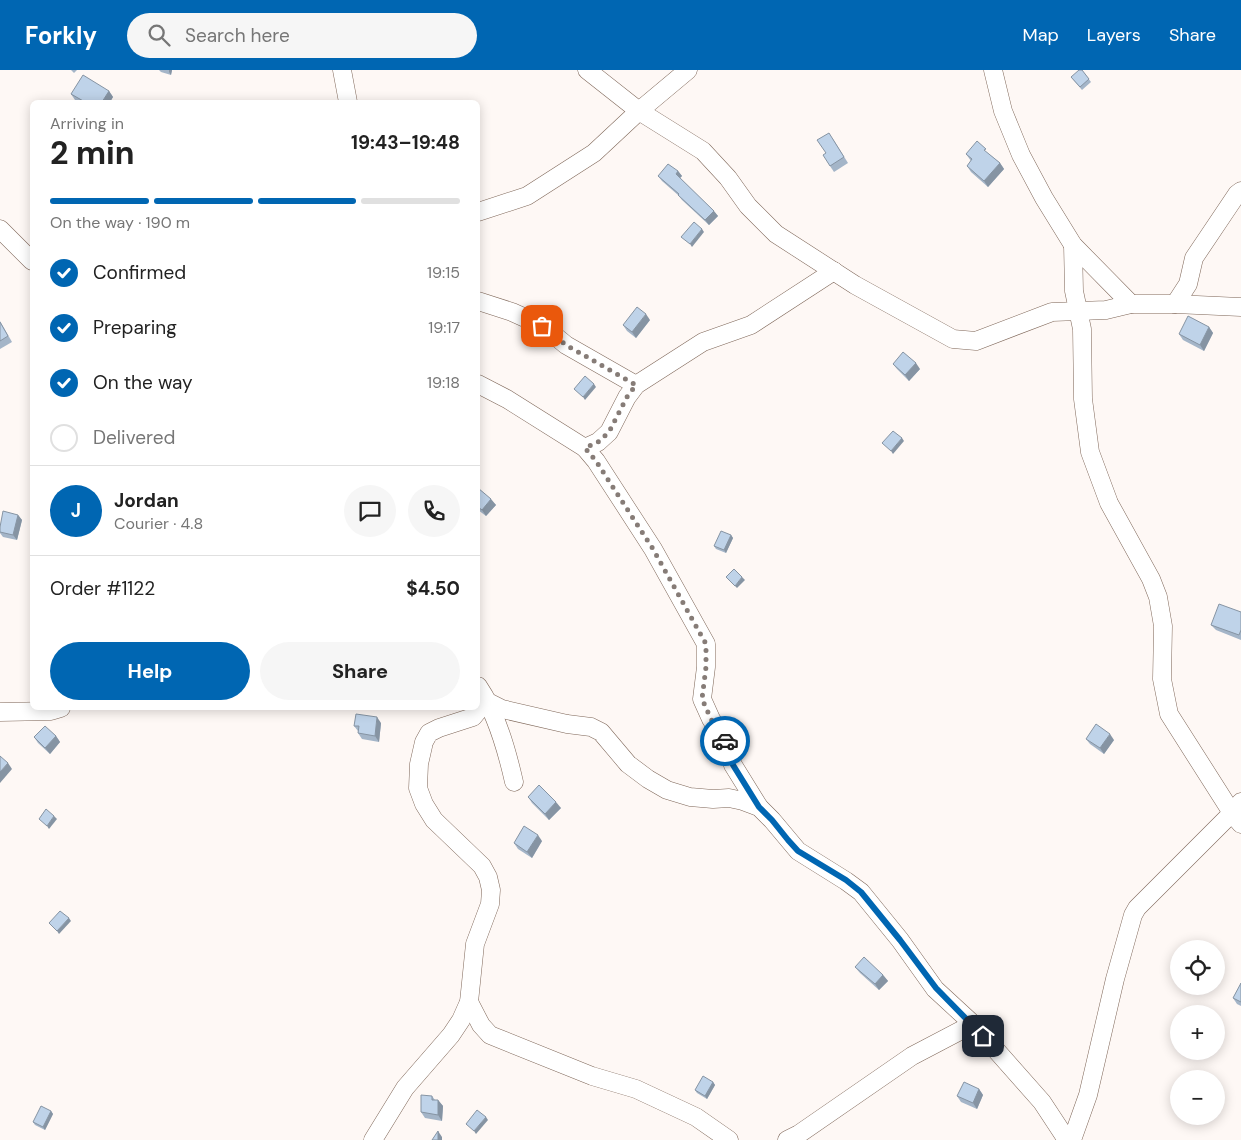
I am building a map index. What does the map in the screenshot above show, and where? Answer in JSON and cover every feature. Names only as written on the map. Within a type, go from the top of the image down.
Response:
[{"type":"street","points":[[342,70],[348,98]]},
{"type":"street","points":[[348,98],[356,70]]},
{"type":"street","points":[[587,70],[639,111],[704,151],[728,178],[748,206],[776,234],[855,285],[953,339],[976,341],[1052,312],[1106,310],[1132,304],[1175,304],[1241,308]]},
{"type":"street","points":[[480,211],[527,196],[594,153],[639,111],[688,70]]},
{"type":"street","points":[[993,70],[1003,111],[1021,156],[1044,198],[1073,245],[1132,304]]},
{"type":"street","points":[[1175,304],[1188,284],[1194,258],[1236,194],[1241,191]]},
{"type":"street","points":[[0,229],[30,259]]},
{"type":"street","points":[[1072,1140],[1088,1095],[1114,979],[1133,915],[1137,908],[1238,813],[1169,714],[1162,679],[1163,626],[1158,597],[1151,579],[1109,503],[1090,452],[1082,399],[1082,329],[1074,291],[1073,245]]},
{"type":"street","points":[[585,448],[598,442],[609,432],[627,397],[636,385],[703,342],[751,325],[834,271]]},
{"type":"street","points":[[480,302],[512,312],[542,326],[566,345],[636,385]]},
{"type":"street","points":[[480,385],[507,399],[585,448],[596,461],[653,549],[706,644],[706,667],[702,699],[711,719],[724,738],[733,765],[759,807],[798,851],[846,880],[861,892],[900,940],[932,984],[973,1024],[1042,1102],[1067,1140]]},
{"type":"street","points":[[482,694],[502,709],[566,724],[590,727],[601,732],[628,764],[667,790],[690,797],[729,798],[759,807]]},
{"type":"street","points":[[482,694],[507,752],[514,782]]},
{"type":"street","points":[[0,712],[54,710]]},
{"type":"street","points":[[373,1140],[405,1088],[451,1035],[461,1020],[468,1002],[475,944],[490,904],[491,890],[488,877],[482,866],[434,820],[424,804],[418,788],[419,764],[424,742],[429,734],[439,728],[473,717],[476,710]]},
{"type":"street","points":[[468,1002],[480,1025],[490,1035],[592,1076],[636,1089],[696,1117],[729,1140]]},
{"type":"street","points":[[787,1140],[799,1134],[912,1056],[973,1024]]},
{"type":"building","points":[[1079,70],[1082,70],[1089,79],[1080,87],[1071,77]]},
{"type":"building","points":[[83,75],[109,91],[103,100],[82,100],[71,94]]},
{"type":"building","points":[[829,133],[844,157],[830,166],[823,155],[826,153],[817,140]]},
{"type":"building","points":[[977,141],[986,149],[984,150],[1000,163],[984,181],[967,166],[972,159],[966,154]]},
{"type":"building","points":[[668,164],[678,171],[676,174],[714,211],[705,220],[658,176]]},
{"type":"building","points":[[694,222],[702,229],[690,244],[681,237]]},
{"type":"building","points":[[637,307],[646,314],[632,332],[623,325]]},
{"type":"building","points":[[1188,316],[1209,327],[1200,345],[1179,334]]},
{"type":"building","points":[[0,322],[8,336],[0,341]]},
{"type":"building","points":[[903,352],[916,363],[905,375],[893,364]]},
{"type":"building","points":[[585,376],[594,384],[583,397],[574,389]]},
{"type":"building","points":[[893,431],[902,438],[891,451],[882,443]]},
{"type":"building","points":[[480,490],[491,499],[482,510],[480,508]]},
{"type":"building","points":[[3,511],[18,515],[13,535],[0,532]]},
{"type":"building","points":[[721,531],[731,535],[724,550],[714,546]]},
{"type":"building","points":[[734,569],[742,577],[735,586],[726,577]]},
{"type":"building","points":[[1219,604],[1241,612],[1241,630],[1239,635],[1211,625]]},
{"type":"building","points":[[356,714],[377,717],[375,736],[358,733],[359,726],[354,726]]},
{"type":"building","points":[[1096,724],[1110,734],[1100,748],[1086,739]]},
{"type":"building","points":[[45,726],[56,736],[45,748],[34,737]]},
{"type":"building","points":[[0,756],[8,763],[0,772]]},
{"type":"building","points":[[539,785],[556,802],[545,814],[528,797]]},
{"type":"building","points":[[46,809],[54,816],[47,826],[39,819]]},
{"type":"building","points":[[524,826],[538,835],[527,852],[514,843]]},
{"type":"building","points":[[60,911],[69,918],[57,931],[49,923]]},
{"type":"building","points":[[864,957],[883,975],[875,984],[855,967]]},
{"type":"building","points":[[1241,983],[1241,1002],[1233,998]]},
{"type":"building","points":[[703,1076],[713,1082],[705,1096],[695,1090]]},
{"type":"building","points":[[964,1082],[979,1089],[973,1103],[957,1096]]},
{"type":"building","points":[[421,1095],[432,1096],[432,1100],[438,1100],[438,1115],[421,1112]]},
{"type":"building","points":[[41,1106],[51,1111],[43,1127],[33,1122]]},
{"type":"building","points":[[477,1110],[486,1117],[474,1131],[466,1124]]},
{"type":"building","points":[[438,1131],[438,1140],[432,1140]]},
{"type":"way so far","points":[[542,326],[566,345],[636,385],[627,397],[609,432],[598,442],[585,448],[596,461],[653,549],[706,644],[706,667],[702,699],[711,719],[725,741]]},
{"type":"route","points":[[725,741],[733,765],[759,807],[798,851],[846,880],[861,892],[900,940],[928,980],[983,1036]]}]
